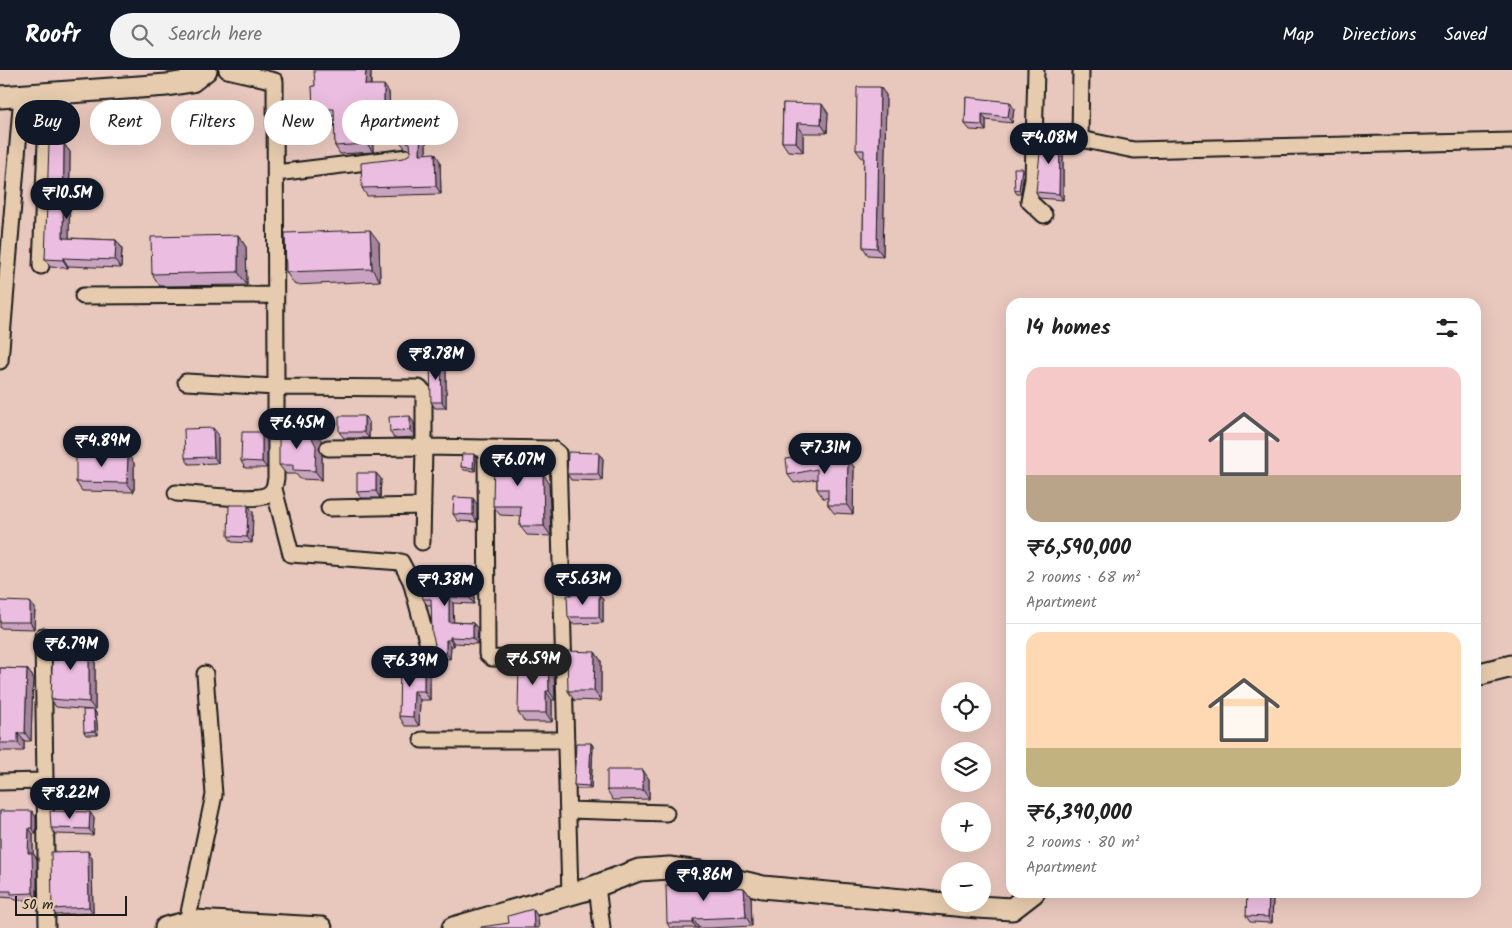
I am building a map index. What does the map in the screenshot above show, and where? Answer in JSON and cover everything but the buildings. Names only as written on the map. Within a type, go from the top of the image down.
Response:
[{"type":"main road","points":[[0,96],[167,85],[192,81],[206,70]]},
{"type":"main road","points":[[1481,674],[1512,666]]},
{"type":"main road","points":[[453,928],[570,895],[639,870],[669,868],[700,872],[763,886],[977,907],[1012,909],[1026,898]]},
{"type":"main road","points":[[166,928],[194,920],[321,928]]},
{"type":"street","points":[[227,70],[275,81],[277,436],[274,489],[291,554],[401,562],[411,581],[430,652]]},
{"type":"street","points":[[1036,70],[1033,180],[1029,201],[1044,215]]},
{"type":"street","points":[[1081,70],[1080,139],[1134,150],[1512,141]]},
{"type":"street","points":[[40,266],[48,94]]},
{"type":"street","points":[[0,352],[5,228],[22,95]]},
{"type":"street","points":[[276,173],[408,157]]},
{"type":"street","points":[[83,296],[276,295]]},
{"type":"street","points":[[186,382],[276,387],[422,389],[424,392],[422,542]]},
{"type":"street","points":[[328,448],[553,449],[558,453],[570,895]]},
{"type":"street","points":[[486,448],[487,654],[492,658],[563,659]]},
{"type":"street","points":[[176,493],[251,498],[267,495],[274,489]]},
{"type":"street","points":[[329,508],[423,506]]},
{"type":"street","points":[[43,636],[47,928]]},
{"type":"street","points":[[187,922],[214,795],[205,674]]},
{"type":"street","points":[[422,740],[566,740]]},
{"type":"street","points":[[0,782],[44,781]]},
{"type":"street","points":[[568,810],[666,813]]},
{"type":"street","points":[[597,886],[602,928]]}]
